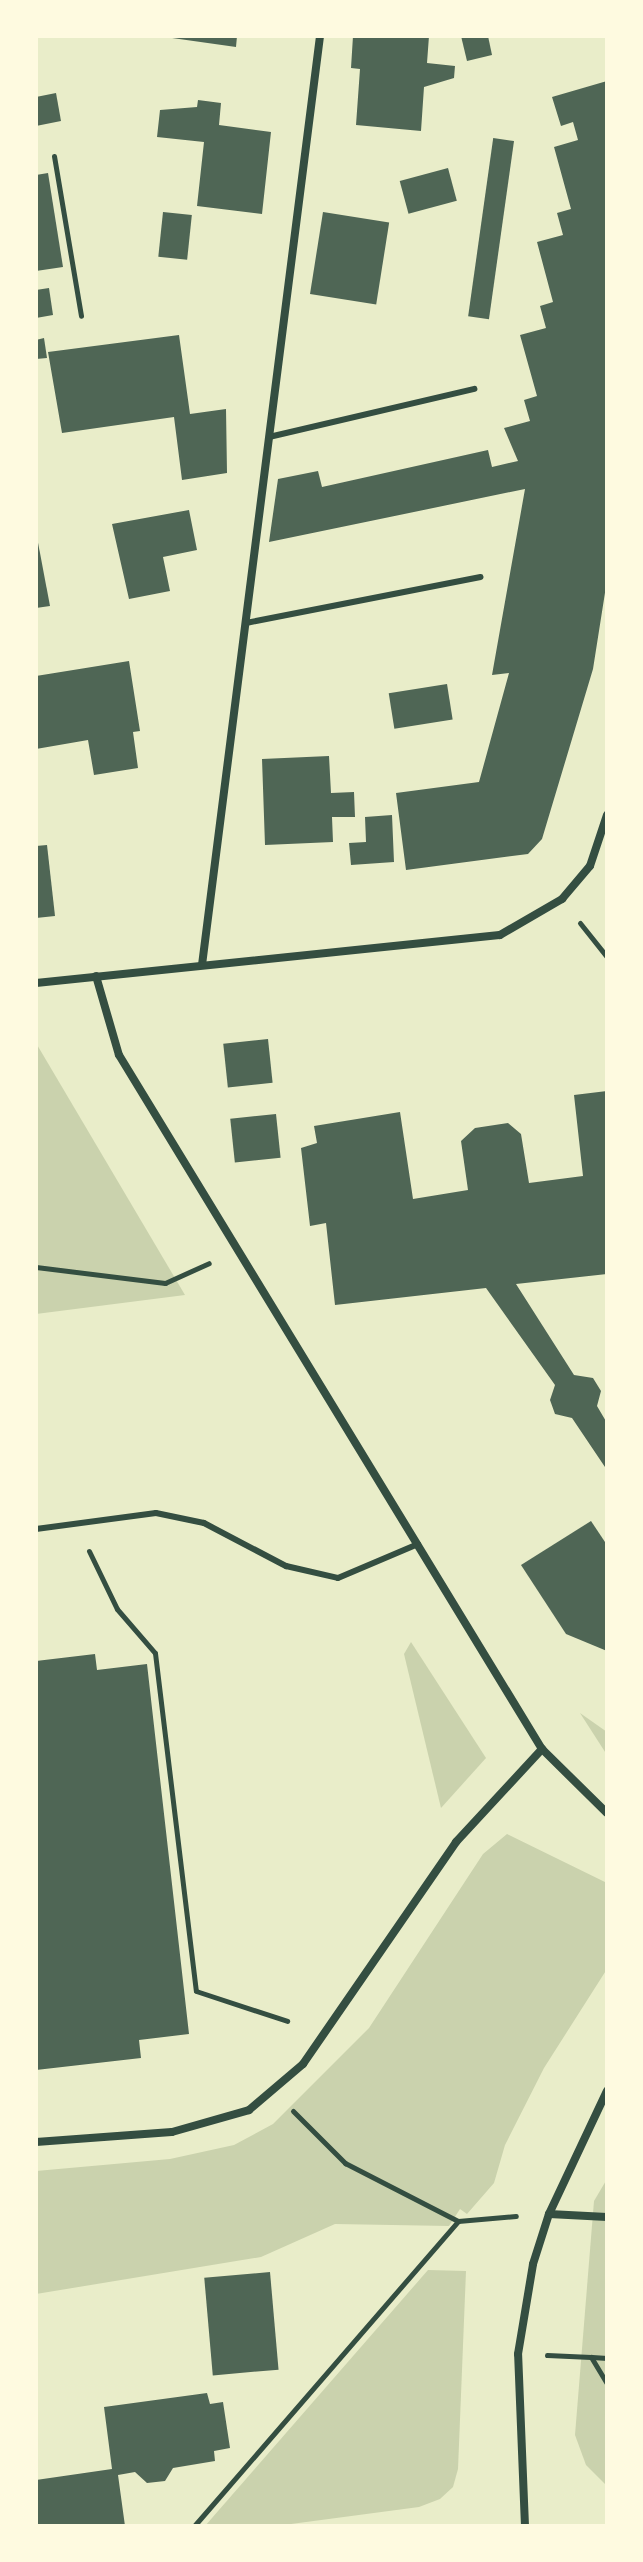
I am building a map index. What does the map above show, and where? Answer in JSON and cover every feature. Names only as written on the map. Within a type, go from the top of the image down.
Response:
[{"type":"street","points":[[202,965],[320,36]]},
{"type":"street","points":[[36,983],[500,935],[562,899],[590,866],[607,815]]},
{"type":"street","points":[[96,976],[119,1055],[542,1749],[607,1813]]},
{"type":"street","points":[[36,2142],[172,2132],[249,2110],[303,2064],[456,1842],[542,1749]]},
{"type":"street","points":[[525,2526],[518,2354],[533,2264],[549,2214],[607,2091]]},
{"type":"street","points":[[549,2214],[607,2217]]},
{"type":"lane","points":[[269,437],[474,389]]},
{"type":"lane","points":[[246,623],[481,577]]},
{"type":"lane","points":[[36,1529],[156,1513],[204,1523],[286,1566],[338,1578],[418,1544]]},
{"type":"path","points":[[54,156],[81,316]]},
{"type":"path","points":[[562,899],[607,957]]},
{"type":"path","points":[[36,1267],[165,1283],[237,1249]]},
{"type":"path","points":[[76,1523],[117,1609],[155,1653],[196,1991],[287,2021]]},
{"type":"path","points":[[276,2088],[305,2127],[345,2163],[458,2221],[549,2214]]},
{"type":"path","points":[[194,2526],[458,2221]]},
{"type":"path","points":[[518,2354],[607,2358]]},
{"type":"path","points":[[591,2357],[607,2384]]},
{"type":"green space","points":[[36,1043],[185,1295],[36,1314]]},
{"type":"green space","points":[[411,1642],[486,1758],[441,1808],[404,1654]]},
{"type":"green space","points":[[580,1713],[607,1732],[607,1755]]},
{"type":"green space","points":[[507,1834],[607,1883],[607,1969],[544,2068],[505,2145],[494,2183],[467,2214],[460,2209],[449,2226],[335,2224],[261,2257],[36,2294],[36,2171],[170,2159],[234,2145],[273,2124],[369,2028],[483,1854]]},
{"type":"green space","points":[[607,2179],[607,2486],[586,2465],[575,2435],[594,2201]]},
{"type":"green space","points":[[428,2270],[466,2271],[458,2469],[453,2487],[440,2499],[419,2507],[276,2526],[205,2526]]},
{"type":"building","points":[[158,36],[237,36],[236,47]]},
{"type":"building","points":[[353,36],[429,36],[427,63],[455,66],[454,78],[424,87],[421,131],[356,125],[360,69],[351,68]]},
{"type":"building","points":[[461,36],[488,36],[492,55],[467,61]]},
{"type":"building","points":[[607,81],[607,580],[593,669],[542,839],[528,854],[406,870],[396,793],[479,782],[509,673],[492,675],[525,489],[269,542],[278,479],[318,471],[322,487],[488,450],[492,467],[518,461],[504,428],[530,421],[524,400],[537,396],[520,335],[546,328],[540,306],[553,302],[537,242],[563,235],[557,213],[571,209],[554,147],[578,140],[573,122],[561,126],[552,97]]},
{"type":"building","points":[[56,93],[61,121],[36,126],[36,97]]},
{"type":"building","points":[[198,100],[221,103],[219,125],[271,132],[262,214],[197,206],[204,142],[157,137],[160,110],[197,107]]},
{"type":"building","points":[[493,138],[514,141],[489,319],[468,316]]},
{"type":"building","points":[[448,168],[457,201],[409,214],[400,181]]},
{"type":"building","points":[[48,173],[63,267],[36,271],[36,175]]},
{"type":"building","points":[[163,212],[192,215],[187,260],[158,257]]},
{"type":"building","points":[[323,212],[389,222],[376,304],[310,294]]},
{"type":"building","points":[[49,288],[53,315],[36,318],[36,290]]},
{"type":"building","points":[[179,335],[190,414],[226,409],[227,473],[182,480],[174,417],[62,433],[48,352]]},
{"type":"building","points":[[44,338],[47,358],[36,359],[36,340]]},
{"type":"building","points":[[189,510],[197,550],[163,557],[170,591],[129,599],[112,524]]},
{"type":"building","points":[[36,532],[50,606],[36,608]]},
{"type":"building","points":[[129,661],[140,731],[133,732],[138,768],[94,775],[88,740],[36,749],[36,676]]},
{"type":"building","points":[[447,684],[453,720],[394,729],[389,693]]},
{"type":"building","points":[[329,756],[331,793],[354,792],[355,817],[332,817],[333,842],[265,845],[262,759]]},
{"type":"building","points":[[392,815],[394,862],[351,865],[349,843],[366,842],[365,817]]},
{"type":"building","points":[[47,845],[55,916],[36,918],[36,846]]},
{"type":"building","points":[[268,1039],[273,1083],[228,1087],[223,1044]]},
{"type":"building","points":[[607,1091],[607,1274],[516,1284],[574,1375],[593,1378],[601,1391],[597,1406],[607,1423],[607,1470],[572,1418],[555,1414],[550,1400],[555,1385],[486,1288],[335,1305],[326,1223],[310,1226],[301,1148],[317,1143],[314,1126],[400,1112],[413,1199],[468,1190],[461,1141],[475,1128],[508,1123],[521,1134],[529,1183],[583,1176],[574,1095]]},
{"type":"building","points":[[276,1114],[281,1158],[235,1163],[230,1119]]},
{"type":"building","points":[[591,1521],[607,1545],[607,1651],[566,1634],[521,1565]]},
{"type":"building","points":[[95,1654],[97,1670],[147,1664],[189,2034],[139,2040],[141,2058],[36,2070],[36,1661]]},
{"type":"building","points":[[270,2272],[279,2370],[213,2375],[204,2278]]},
{"type":"building","points":[[207,2393],[210,2404],[223,2402],[230,2448],[214,2451],[215,2461],[173,2468],[165,2481],[147,2483],[135,2472],[118,2475],[125,2526],[36,2526],[36,2480],[112,2469],[104,2407]]}]
